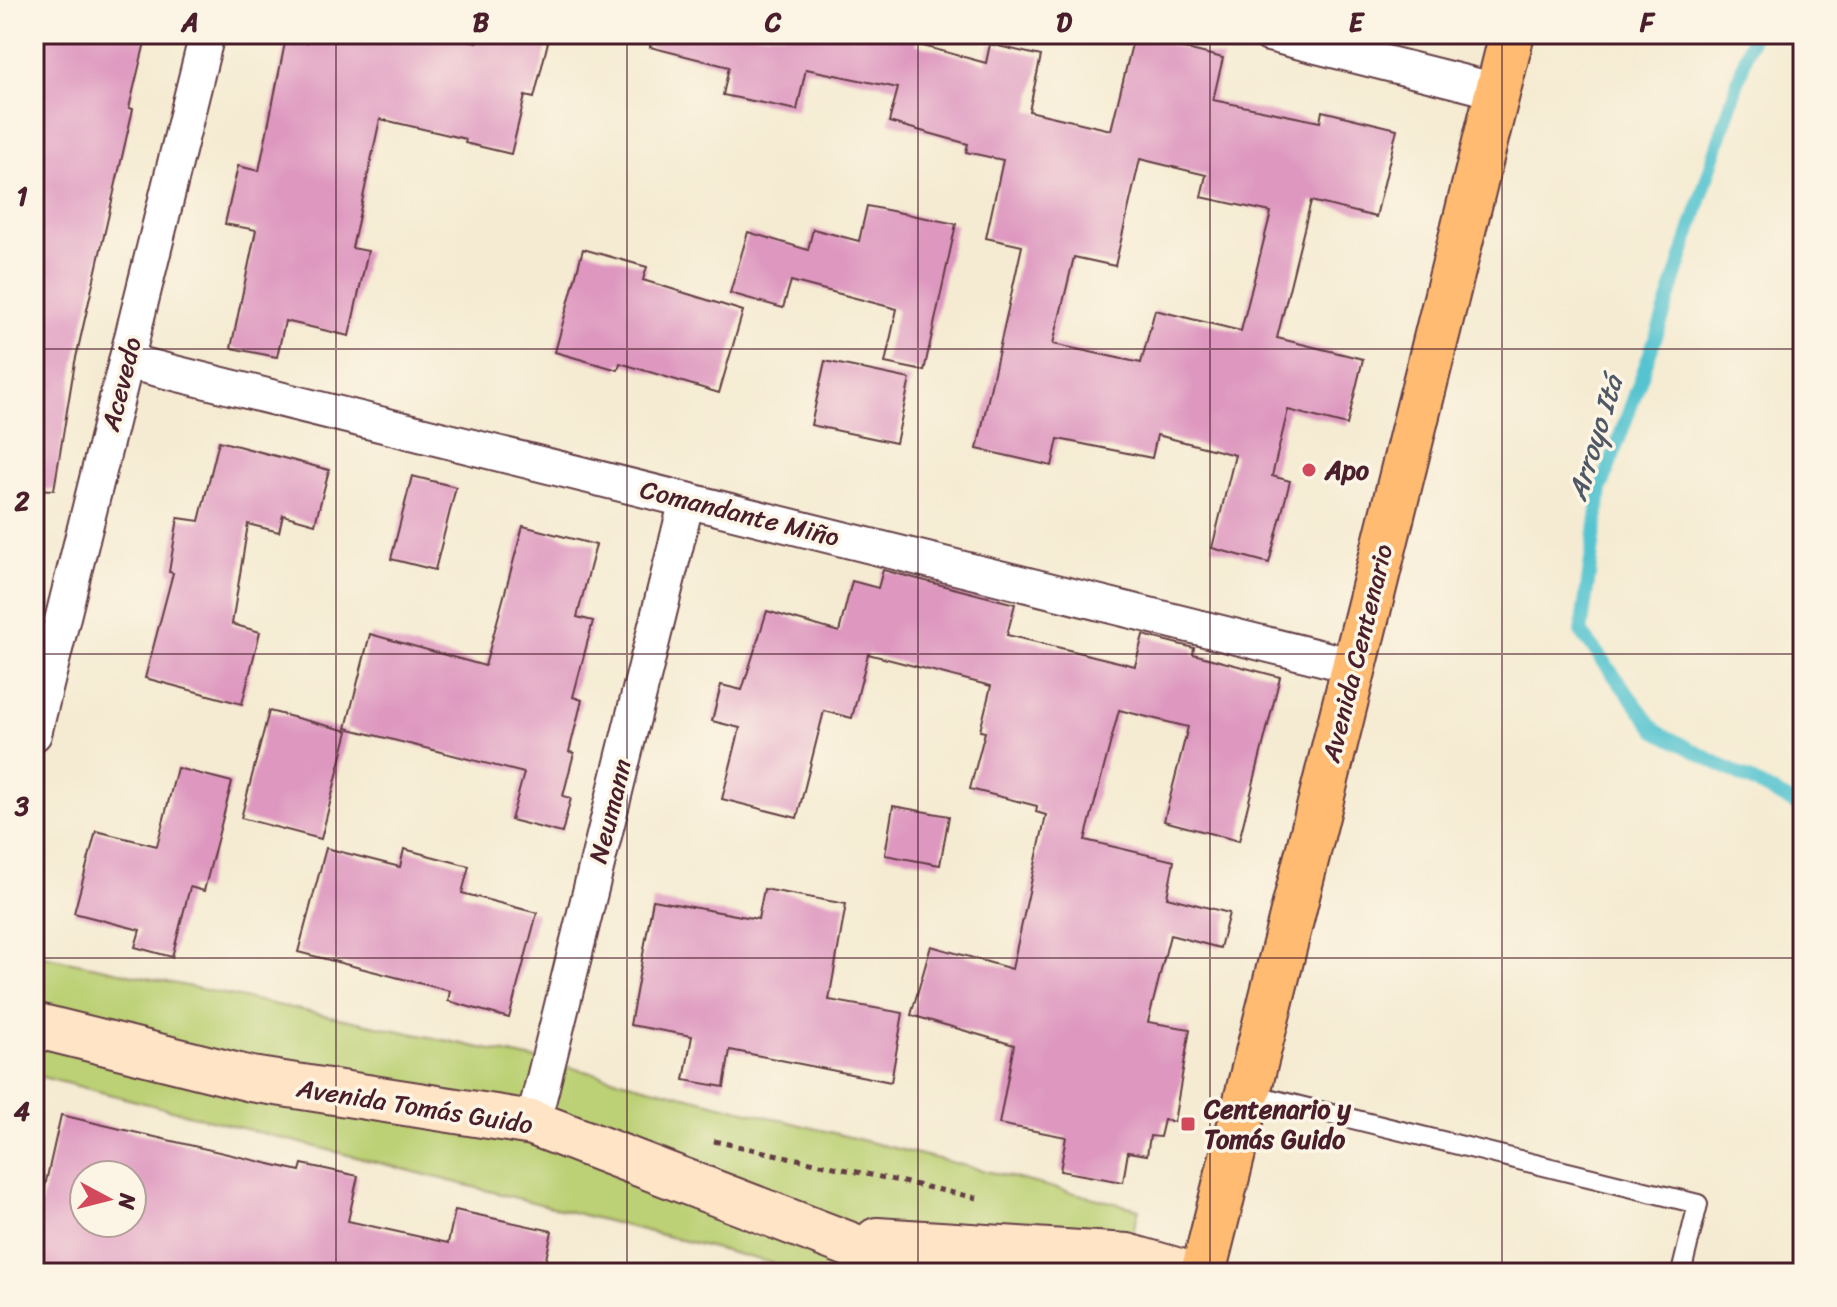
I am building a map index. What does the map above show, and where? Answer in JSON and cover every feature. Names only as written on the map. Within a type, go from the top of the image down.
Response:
[{"type":"main road","name":"Avenida Centenario","points":[[1203,1273],[1512,34]]},
{"type":"main road","name":"Avenida Tomás Guido","points":[[34,1025],[251,1079],[533,1123],[924,1273]]},
{"type":"main road","name":"Avenida Tomás Guido","points":[[830,1238],[1127,1256],[1186,1273]]},
{"type":"street","name":"Acevedo","points":[[34,734],[207,34]]},
{"type":"street","points":[[1269,34],[1497,91]]},
{"type":"street","name":"Comandante Miño","points":[[126,361],[1354,666]]},
{"type":"street","name":"Neumann","points":[[533,1123],[687,500]]},
{"type":"lane","points":[[1247,1093],[1698,1204],[1681,1273]]},
{"type":"green space","points":[[34,954],[548,1062],[1139,1209],[1123,1273],[811,1273],[34,1075]]},
{"type":"building","points":[[34,34],[147,34],[129,108],[133,109],[75,362],[54,490],[34,489]]},
{"type":"building","points":[[309,34],[444,34],[477,42],[479,34],[550,34],[534,98],[525,96],[511,154],[465,143],[466,139],[380,119],[352,248],[368,251],[349,336],[285,321],[277,357],[231,348],[256,230],[225,224],[238,166],[259,171],[286,38],[307,43]]},
{"type":"building","points":[[651,34],[918,34],[916,44],[986,63],[990,44],[1041,56],[1029,111],[1111,130],[1134,36],[1223,58],[1213,100],[1320,122],[1322,111],[1397,129],[1376,217],[1311,201],[1277,338],[1363,359],[1347,425],[1288,410],[1272,476],[1290,481],[1269,563],[1212,548],[1235,455],[1157,435],[1152,458],[1058,439],[1052,466],[977,449],[1022,246],[986,238],[1003,160],[966,152],[968,144],[889,122],[898,88],[806,69],[797,110],[723,95],[729,67],[650,47]],"holes":[[[1140,159],[1206,175],[1201,197],[1271,212],[1241,331],[1155,310],[1141,363],[1053,344],[1074,257],[1115,266]]]},
{"type":"building","points":[[867,206],[956,224],[924,371],[885,363],[897,309],[791,281],[783,308],[730,293],[748,232],[808,250],[813,229],[859,241]]},
{"type":"building","points":[[583,249],[647,267],[643,280],[743,311],[719,393],[620,363],[618,370],[555,352]]},
{"type":"building","points":[[825,361],[910,379],[896,443],[811,425]]},
{"type":"building","points":[[219,441],[329,470],[315,524],[283,515],[279,532],[248,524],[232,624],[260,632],[242,704],[145,678],[173,573],[169,572],[178,518],[199,521]]},
{"type":"building","points":[[412,476],[456,487],[435,570],[391,559]]},
{"type":"building","points":[[523,526],[596,545],[577,617],[593,621],[573,697],[582,700],[569,752],[574,753],[563,796],[571,798],[562,833],[511,820],[524,773],[346,728],[370,634],[485,666]]},
{"type":"building","points":[[883,570],[1015,604],[1007,635],[1135,666],[1143,635],[1194,648],[1193,654],[1280,677],[1239,841],[1164,821],[1188,727],[1119,710],[1085,840],[1174,861],[1167,897],[1229,913],[1220,948],[1170,935],[1148,1022],[1190,1029],[1174,1122],[1164,1120],[1160,1137],[1150,1136],[1147,1155],[1128,1152],[1123,1182],[1060,1171],[1066,1137],[999,1124],[1014,1045],[911,1015],[931,946],[1012,969],[1046,815],[1036,812],[1037,806],[970,789],[985,732],[980,731],[991,686],[868,654],[852,718],[824,711],[797,818],[722,799],[740,728],[712,721],[721,685],[742,690],[767,611],[839,632],[852,581],[878,588]]},
{"type":"building","points":[[269,711],[348,731],[321,839],[241,818]]},
{"type":"building","points":[[177,768],[232,782],[204,891],[190,887],[172,957],[135,947],[140,930],[74,913],[96,831],[157,846]]},
{"type":"building","points":[[893,806],[949,816],[940,865],[885,855]]},
{"type":"building","points":[[326,848],[400,867],[404,849],[469,866],[462,893],[537,913],[509,1018],[448,1001],[450,991],[298,952]]},
{"type":"building","points":[[764,889],[846,904],[829,1000],[903,1013],[891,1082],[730,1050],[724,1087],[684,1080],[692,1036],[630,1025],[653,900],[758,919]]},
{"type":"building","points":[[61,1115],[300,1171],[302,1164],[358,1176],[348,1221],[448,1243],[455,1210],[552,1231],[543,1273],[34,1273],[34,1235]]},
{"type":"waterway","name":"Arroyo Itá","points":[[1753,34],[1663,317],[1601,489],[1581,632],[1656,731],[1803,808]]},
{"type":"place","name":"Apo","points":[[1309,470]]},
{"type":"place","name":"Centenario y Tomás Guido","points":[[1188,1124]]}]
